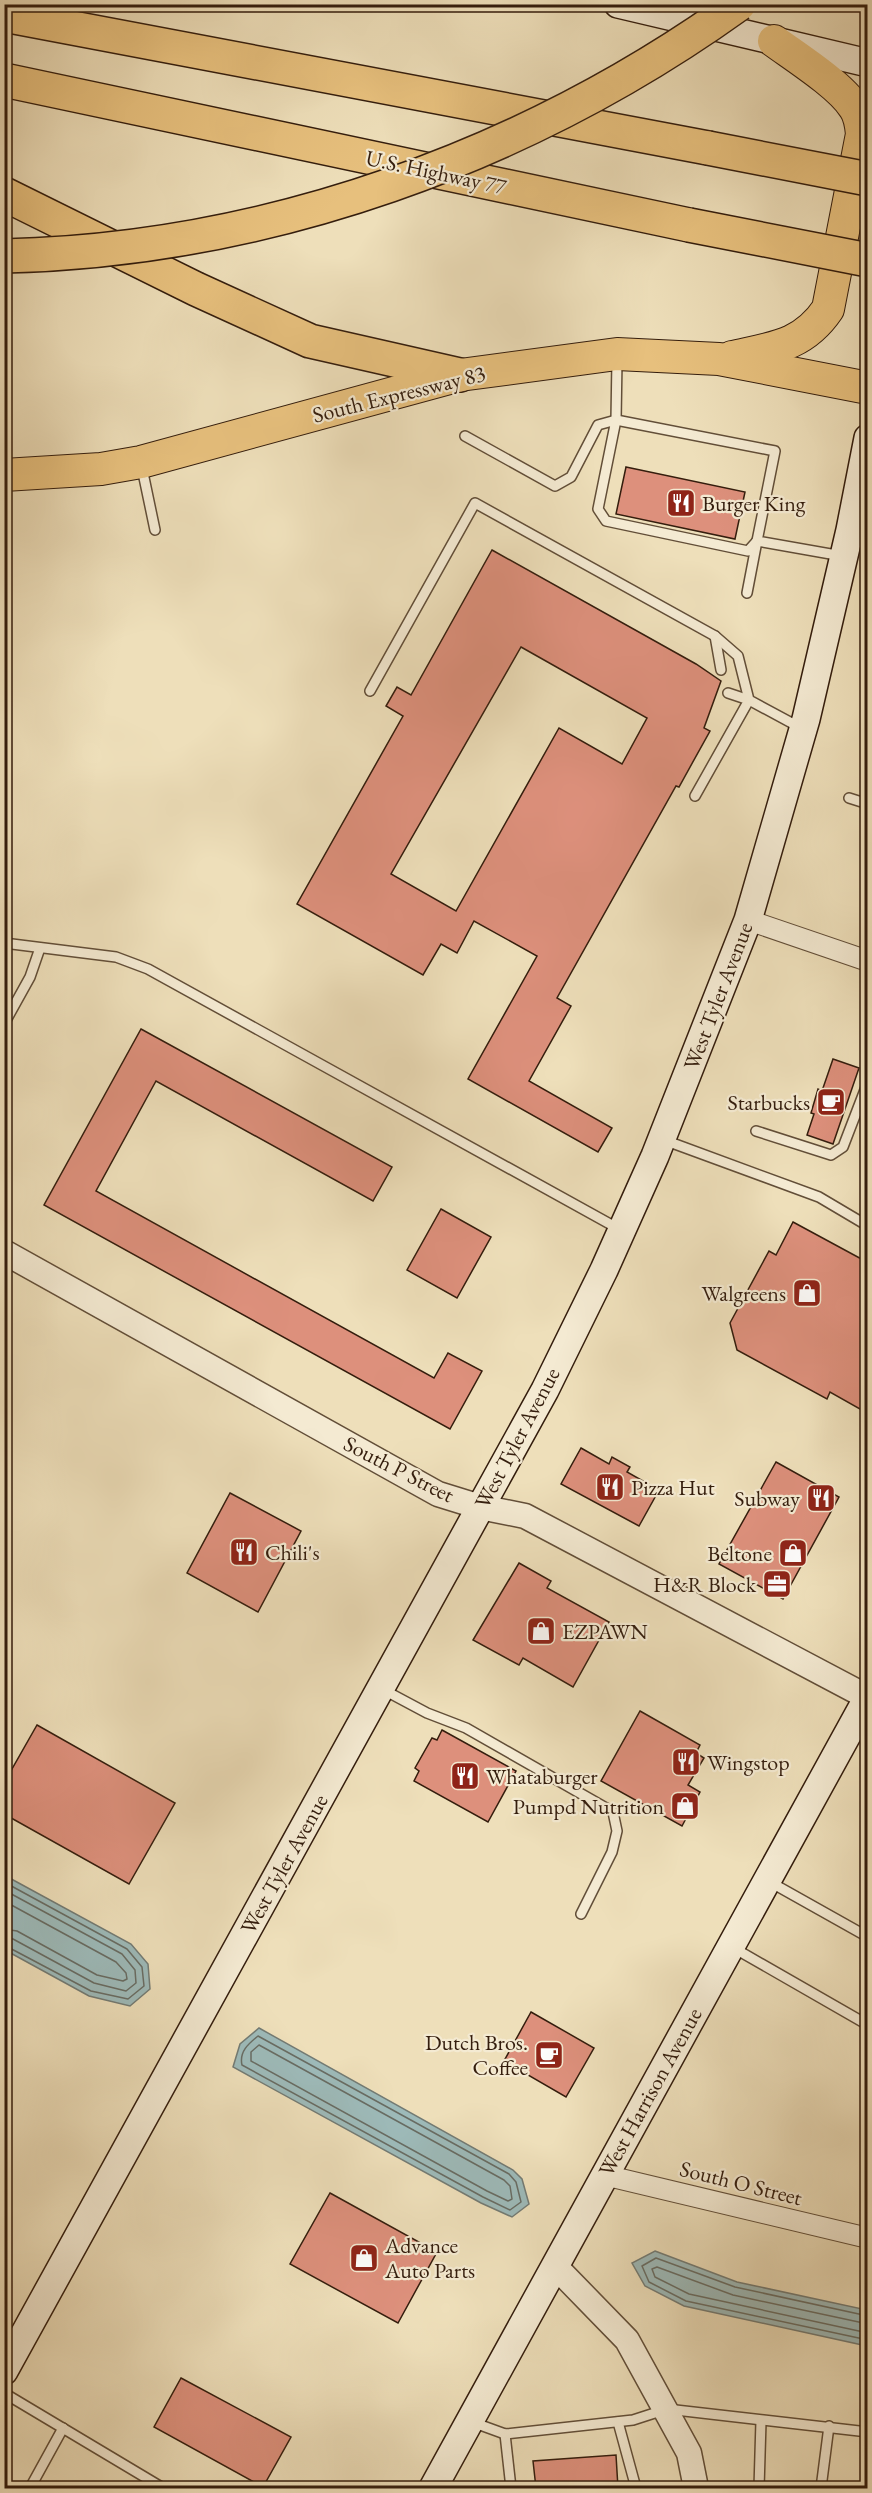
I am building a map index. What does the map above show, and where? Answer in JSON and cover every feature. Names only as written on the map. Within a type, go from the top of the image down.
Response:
[{"type":"highway","points":[[4,256],[98,250],[169,240],[260,222],[371,192],[490,147],[549,119],[651,63],[739,4]]},
{"type":"highway","points":[[4,15],[867,178]]},
{"type":"highway","name":"U.S. Highway 77","points":[[4,80],[689,225],[867,260]]},
{"type":"highway","points":[[4,194],[196,289],[310,341],[460,375]]},
{"type":"main road","points":[[618,4],[867,63]]},
{"type":"main road","points":[[719,359],[788,344],[819,323],[828,309],[862,134],[860,119],[854,106],[838,90],[774,41]]},
{"type":"main road","name":"South Expressway 83","points":[[4,475],[101,469],[141,462],[460,375],[617,354],[719,359],[867,388]]},
{"type":"main road","name":"West Tyler Avenue","points":[[4,2371],[545,1390],[662,1139],[748,920],[803,729],[844,556],[867,438]]},
{"type":"main road","name":"West Harrison Avenue","points":[[433,2488],[867,1697]]},
{"type":"street","points":[[748,920],[867,961]]},
{"type":"street","name":"South P Street","points":[[4,1252],[438,1494],[480,1507],[525,1516],[867,1697]]},
{"type":"street","name":"South O Street","points":[[604,2175],[867,2238]]},
{"type":"street","points":[[555,2266],[627,2340],[689,2452],[696,2488]]},
{"type":"lane","points":[[617,354],[616,420],[598,509],[606,521],[748,551],[757,541]]},
{"type":"lane","points":[[465,436],[555,486],[571,477],[598,425],[616,420],[775,451],[747,594]]},
{"type":"lane","points":[[141,462],[155,530]]},
{"type":"lane","points":[[370,691],[475,502],[715,636],[738,656],[749,700],[695,796]]},
{"type":"lane","points":[[757,541],[844,556]]},
{"type":"lane","points":[[715,636],[721,670]]},
{"type":"lane","points":[[728,693],[749,700],[803,729]]},
{"type":"lane","points":[[849,798],[867,804]]},
{"type":"lane","points":[[4,944],[116,957],[148,969],[621,1230]]},
{"type":"lane","points":[[4,1024],[30,977],[40,948]]},
{"type":"lane","points":[[756,1131],[831,1155],[843,1147],[867,1082]]},
{"type":"lane","points":[[662,1139],[819,1197],[867,1226]]},
{"type":"lane","points":[[380,1688],[427,1713],[466,1728],[613,1812],[617,1831],[612,1852],[581,1914]]},
{"type":"lane","points":[[766,1880],[867,1937]]},
{"type":"lane","points":[[730,1946],[867,2025]]},
{"type":"lane","points":[[4,2393],[163,2488]]},
{"type":"lane","points":[[470,2421],[505,2434],[633,2420],[667,2409],[867,2432]]},
{"type":"lane","points":[[759,2488],[760,2421]]},
{"type":"lane","points":[[618,2422],[636,2488]]},
{"type":"lane","points":[[821,2488],[829,2426]]},
{"type":"lane","points":[[30,2488],[63,2428]]},
{"type":"lane","points":[[505,2434],[511,2488]]},
{"type":"water","points":[[4,1875],[131,1944],[148,1964],[150,1989],[130,2006],[89,1996],[5,1950]]},
{"type":"water","points":[[259,2028],[513,2170],[522,2179],[529,2204],[512,2217],[481,2203],[233,2067],[240,2044]]},
{"type":"water","points":[[655,2251],[737,2282],[867,2310],[867,2346],[684,2306],[645,2286],[632,2263]]},
{"type":"building","name":"Burger King","points":[[626,467],[745,492],[735,539],[616,514]]},
{"type":"building","points":[[492,550],[696,664],[721,681],[704,728],[710,731],[679,787],[676,786],[557,998],[571,1006],[529,1081],[612,1128],[598,1152],[468,1079],[537,956],[474,921],[457,953],[441,944],[423,975],[297,904],[403,716],[386,706],[397,687],[411,695]],"holes":[[[521,647],[647,718],[622,764],[559,728],[456,911],[391,874]]]},
{"type":"building","points":[[141,1029],[392,1167],[373,1201],[156,1081],[96,1191],[434,1378],[448,1353],[482,1371],[450,1429],[44,1205]]},
{"type":"building","name":"Starbucks","points":[[833,1059],[859,1068],[833,1144],[807,1135],[814,1114],[811,1113],[818,1089],[822,1091]]},
{"type":"building","points":[[441,1209],[491,1237],[457,1298],[407,1270]]},
{"type":"building","name":"Walgreens","points":[[793,1222],[867,1262],[867,1413],[830,1392],[827,1399],[737,1350],[730,1323],[769,1251],[776,1255]]},
{"type":"building","name":"Pizza Hut","points":[[581,1448],[609,1464],[612,1457],[630,1467],[627,1472],[659,1490],[639,1526],[561,1484]]},
{"type":"building","points":[[776,1462],[839,1497],[783,1599],[719,1564]]},
{"type":"building","name":"Chili's","points":[[230,1493],[301,1531],[258,1612],[187,1573]]},
{"type":"building","name":"EZPAWN","points":[[519,1563],[551,1581],[547,1588],[609,1622],[573,1687],[523,1658],[519,1665],[473,1640]]},
{"type":"building","points":[[640,1711],[700,1745],[696,1753],[704,1758],[688,1785],[700,1792],[682,1826],[601,1781]]},
{"type":"building","points":[[37,1725],[175,1803],[129,1884],[4,1814],[4,1783]]},
{"type":"building","name":"Whataburger","points":[[442,1730],[516,1771],[488,1822],[414,1781],[419,1771],[415,1768],[432,1738],[437,1740]]},
{"type":"building","name":"Dutch Bros. Coffee","points":[[531,2012],[594,2048],[566,2097],[504,2061]]},
{"type":"building","name":"Advance Auto Parts","points":[[330,2193],[437,2252],[398,2323],[290,2264]]},
{"type":"building","points":[[181,2378],[291,2437],[263,2487],[154,2427]]},
{"type":"building","points":[[616,2455],[618,2488],[536,2488],[533,2461]]},
{"type":"place","name":"Burger King","points":[[681,503]]},
{"type":"place","name":"Starbucks","points":[[831,1102]]},
{"type":"place","name":"Walgreens","points":[[807,1293]]},
{"type":"place","name":"Pizza Hut","points":[[610,1487]]},
{"type":"place","name":"Subway","points":[[821,1498]]},
{"type":"place","name":"Chili's","points":[[244,1552]]},
{"type":"place","name":"Beltone","points":[[793,1553]]},
{"type":"place","name":"H&R Block","points":[[777,1584]]},
{"type":"place","name":"EZPAWN","points":[[541,1631]]},
{"type":"place","name":"Wingstop","points":[[686,1762]]},
{"type":"place","name":"Whataburger","points":[[465,1776]]},
{"type":"place","name":"Pumpd Nutrition","points":[[685,1806]]},
{"type":"place","name":"Dutch Bros. Coffee","points":[[549,2055]]},
{"type":"place","name":"Advance Auto Parts","points":[[364,2258]]}]
